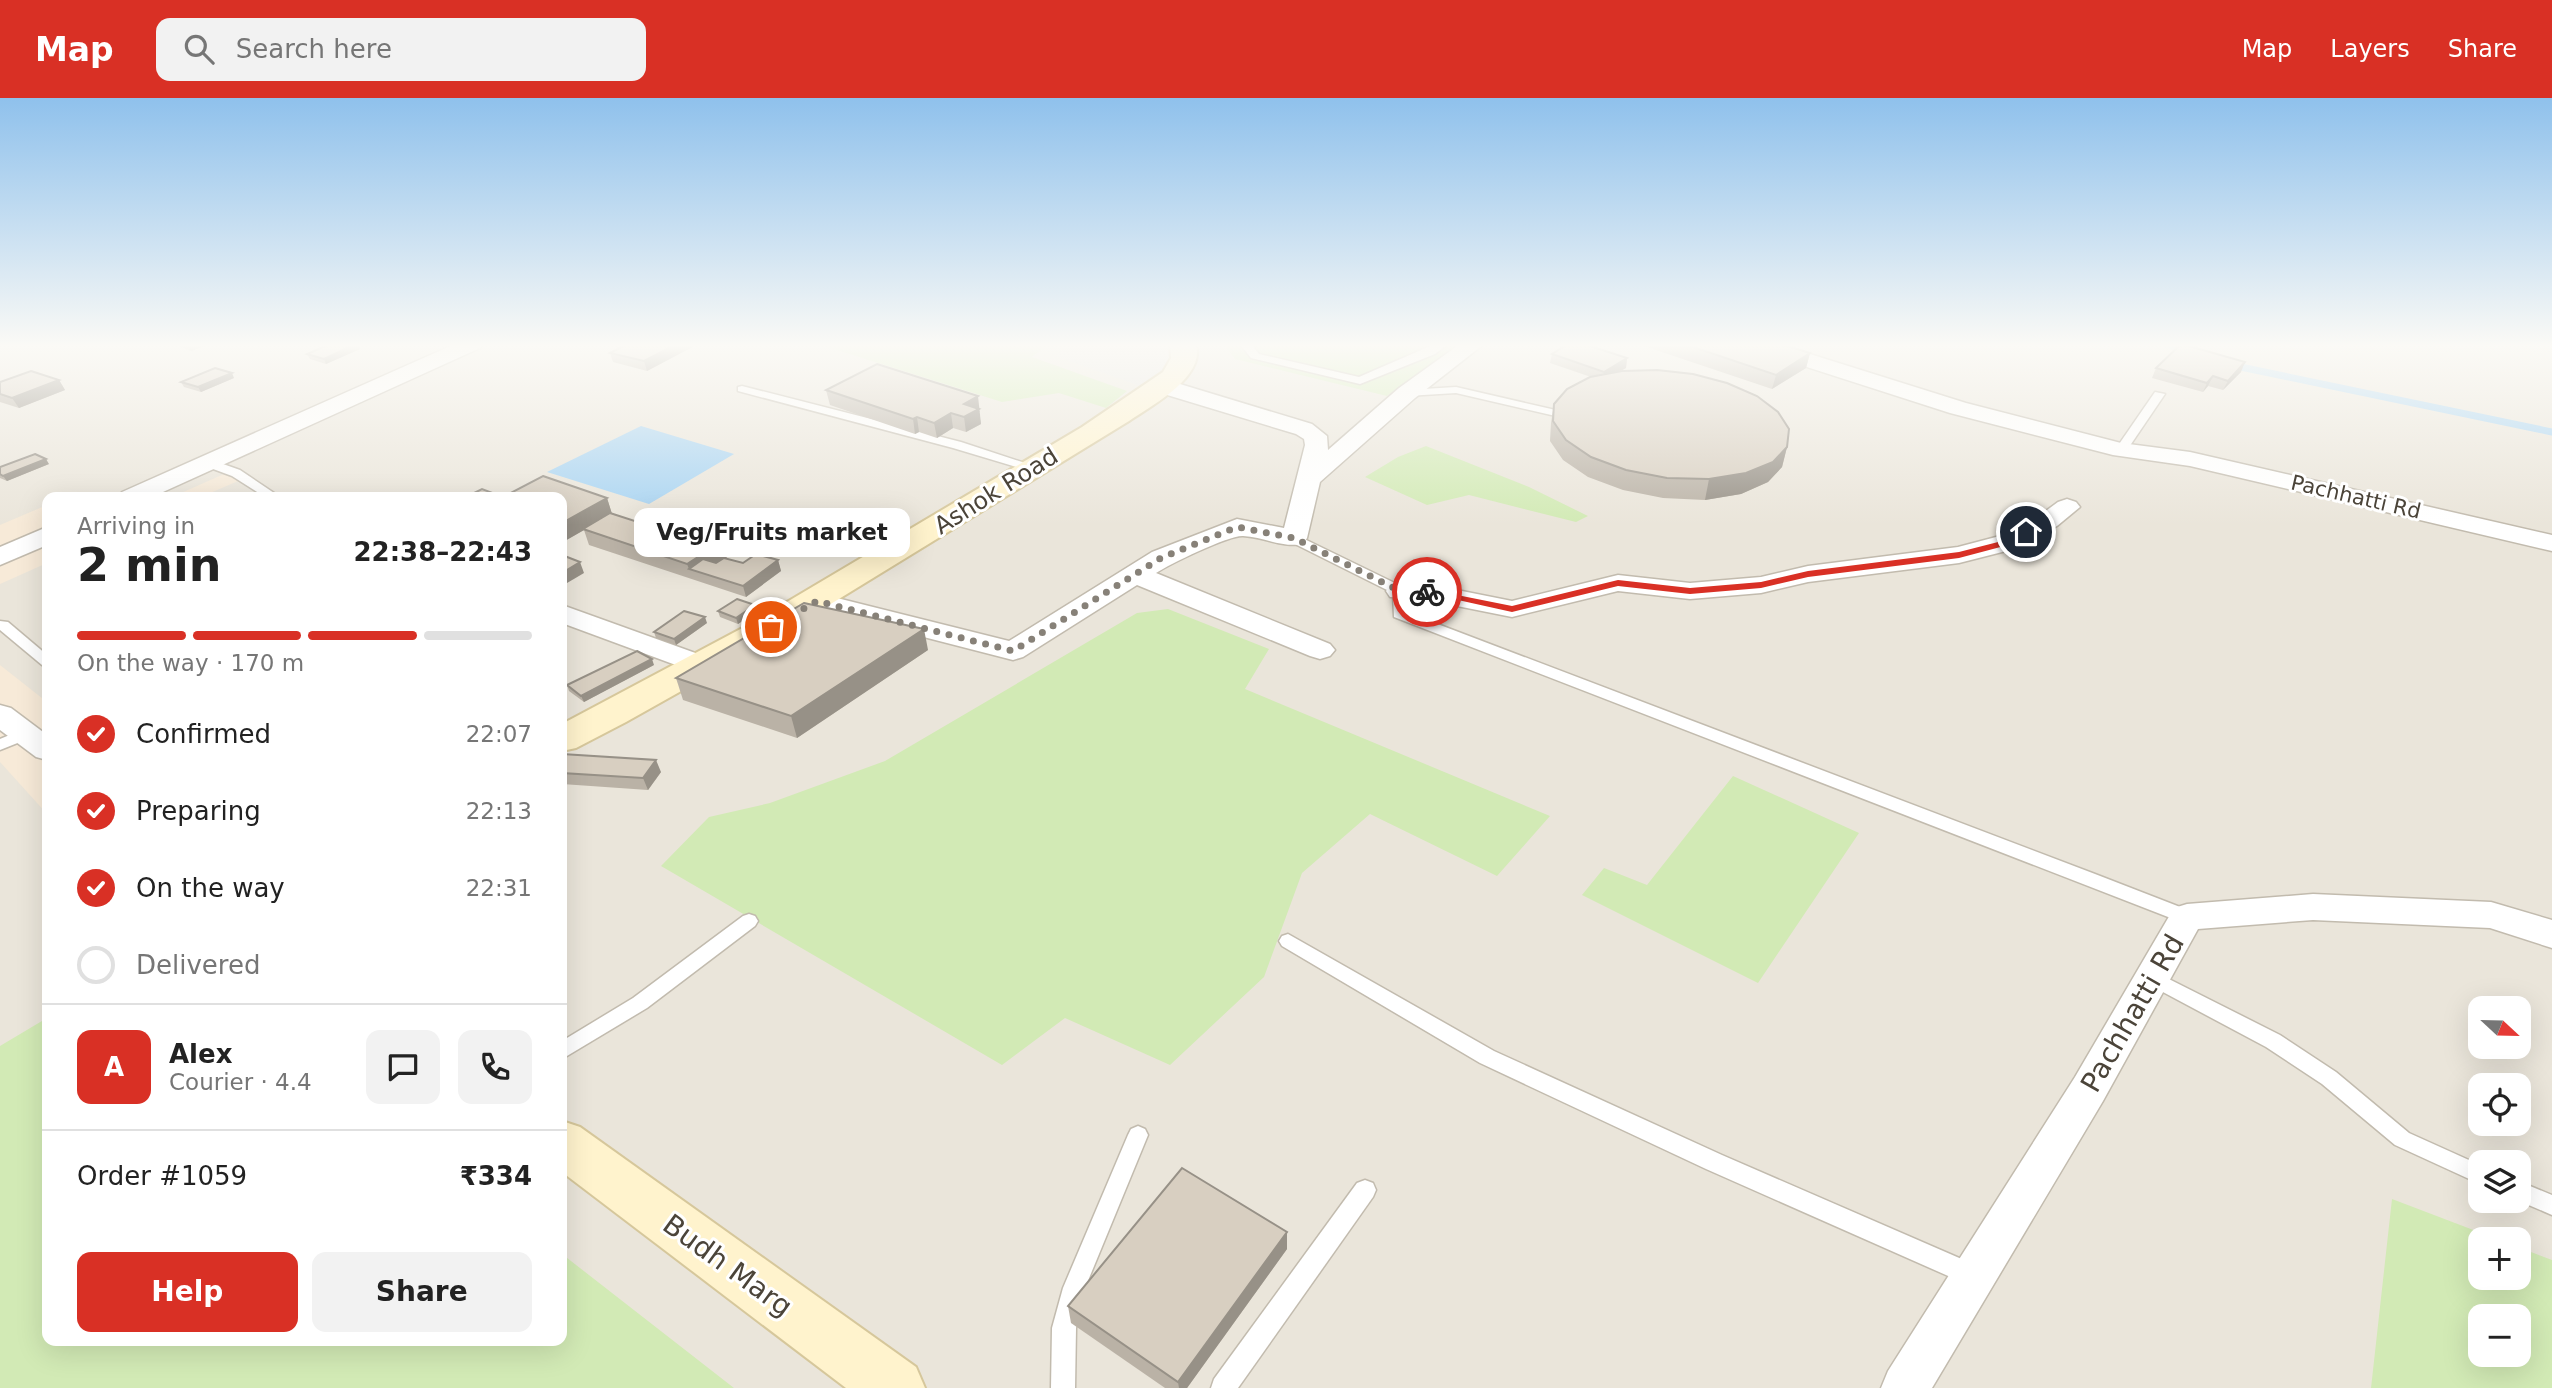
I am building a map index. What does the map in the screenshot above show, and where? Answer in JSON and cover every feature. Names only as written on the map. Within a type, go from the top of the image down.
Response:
[{"type":"street","points":[[142,492],[339,404]]},
{"type":"street","name":"Ashok Road","points":[[567,736],[817,601],[1134,404]]},
{"type":"street","points":[[817,601],[1013,651],[1161,558],[1237,527],[1294,538],[1318,445],[1315,436],[1304,429],[1223,404]]},
{"type":"street","points":[[1308,480],[1394,404]]},
{"type":"street","name":"Pachhatti Rd","points":[[1946,404],[2121,450],[2190,459],[2552,542]]},
{"type":"street","points":[[1400,591],[1417,590],[1512,609],[1618,583],[1690,591],[1761,585],[1808,574],[1959,555],[2005,543],[2048,521],[2067,507]]},
{"type":"street","points":[[4,555],[42,537]]},
{"type":"street","points":[[1135,574],[1320,650]]},
{"type":"street","points":[[567,615],[702,665]]},
{"type":"street","name":"Pachhatti Rd","points":[[1905,1388],[2089,1089],[2187,917],[2314,907],[2491,915],[2552,933]]},
{"type":"street","name":"Budh Marg","points":[[567,1147],[895,1388]]},
{"type":"lane","points":[[800,404],[1034,468]]},
{"type":"lane","points":[[1516,404],[1586,421]]},
{"type":"lane","points":[[2121,450],[2152,404]]},
{"type":"lane","points":[[209,463],[236,473],[266,492]]},
{"type":"lane","points":[[1294,538],[1400,591],[1399,614],[1620,701],[1920,811],[2187,917]]},
{"type":"lane","points":[[3,625],[42,658]]},
{"type":"lane","points":[[567,1048],[640,1003],[749,921]]},
{"type":"lane","points":[[1288,941],[1488,1057],[1714,1161],[1975,1276]]},
{"type":"lane","points":[[2152,978],[2273,1041],[2329,1078],[2402,1139],[2468,1169]]},
{"type":"lane","points":[[1063,1388],[1064,1328],[1074,1288],[1138,1135]]},
{"type":"lane","points":[[1223,1388],[1365,1190]]},
{"type":"lane","points":[[2531,1196],[2552,1205]]},
{"type":"shaded area","points":[[0,404],[2552,404],[2552,1388],[0,1388]]},
{"type":"shaded area","points":[[231,471],[245,478],[213,492],[183,492]]},
{"type":"shaded area","points":[[42,507],[42,565],[0,584],[0,525]]},
{"type":"shaded area","points":[[0,665],[42,698],[42,808],[0,762]]},
{"type":"green space","points":[[1094,404],[1111,404],[1106,408]]},
{"type":"green space","points":[[1426,446],[1529,487],[1588,516],[1576,522],[1469,495],[1427,505],[1365,477],[1398,457]]},
{"type":"green space","points":[[1168,609],[1269,649],[1245,689],[1550,816],[1497,876],[1370,814],[1302,873],[1264,977],[1170,1065],[1065,1018],[1002,1065],[661,866],[709,817],[770,803],[885,761],[1137,613]]},
{"type":"green space","points":[[1733,776],[1859,833],[1758,983],[1582,895],[1604,868],[1647,885]]},
{"type":"green space","points":[[42,1021],[42,1346],[567,1346],[567,1258],[734,1388],[0,1388],[0,1046]]},
{"type":"green space","points":[[2392,1199],[2468,1228],[2468,1290],[2531,1290],[2531,1252],[2552,1260],[2552,1388],[2371,1388]]},
{"type":"water","points":[[641,426],[734,454],[649,504],[547,472]]},
{"type":"building","points":[[869,404],[965,404],[979,409],[964,417],[951,413],[934,423],[917,417],[913,419]]},
{"type":"building","points":[[1554,404],[1768,404],[1778,412],[1789,429],[1787,447],[1773,462],[1746,473],[1709,479],[1667,478],[1626,470],[1591,457],[1566,440],[1553,421]]},
{"type":"building","points":[[35,454],[46,459],[3,476],[0,474],[0,467]]},
{"type":"building","points":[[543,476],[607,498],[567,520],[567,492],[513,492]]},
{"type":"building","points":[[610,513],[653,527],[669,518],[729,537],[687,564],[583,529]]},
{"type":"building","points":[[756,554],[778,560],[743,586],[689,569],[703,559],[716,563],[724,558],[743,563]]},
{"type":"building","points":[[567,557],[580,562],[567,570]]},
{"type":"building","points":[[737,599],[755,605],[736,618],[718,611]]},
{"type":"building","points":[[804,603],[924,629],[791,716],[676,678]]},
{"type":"building","points":[[684,611],[705,617],[674,639],[654,632]]},
{"type":"building","points":[[637,651],[652,659],[581,696],[567,685]]},
{"type":"building","points":[[567,754],[656,760],[643,778],[567,773]]},
{"type":"building","points":[[1182,1168],[1287,1232],[1178,1382],[1068,1306]]},
{"type":"waterway","points":[[2419,404],[2552,432]]},
{"type":"way so far","points":[[771,627],[817,601],[1013,651],[1161,558],[1237,527],[1294,538],[1400,591],[1427,592]]},
{"type":"place","name":"Veg/Fruits market","points":[[771,627]]},
{"type":"route","points":[[1427,592],[1512,609],[1618,583],[1690,591],[1761,585],[1808,574],[1959,555],[2005,543],[2026,532]]}]
